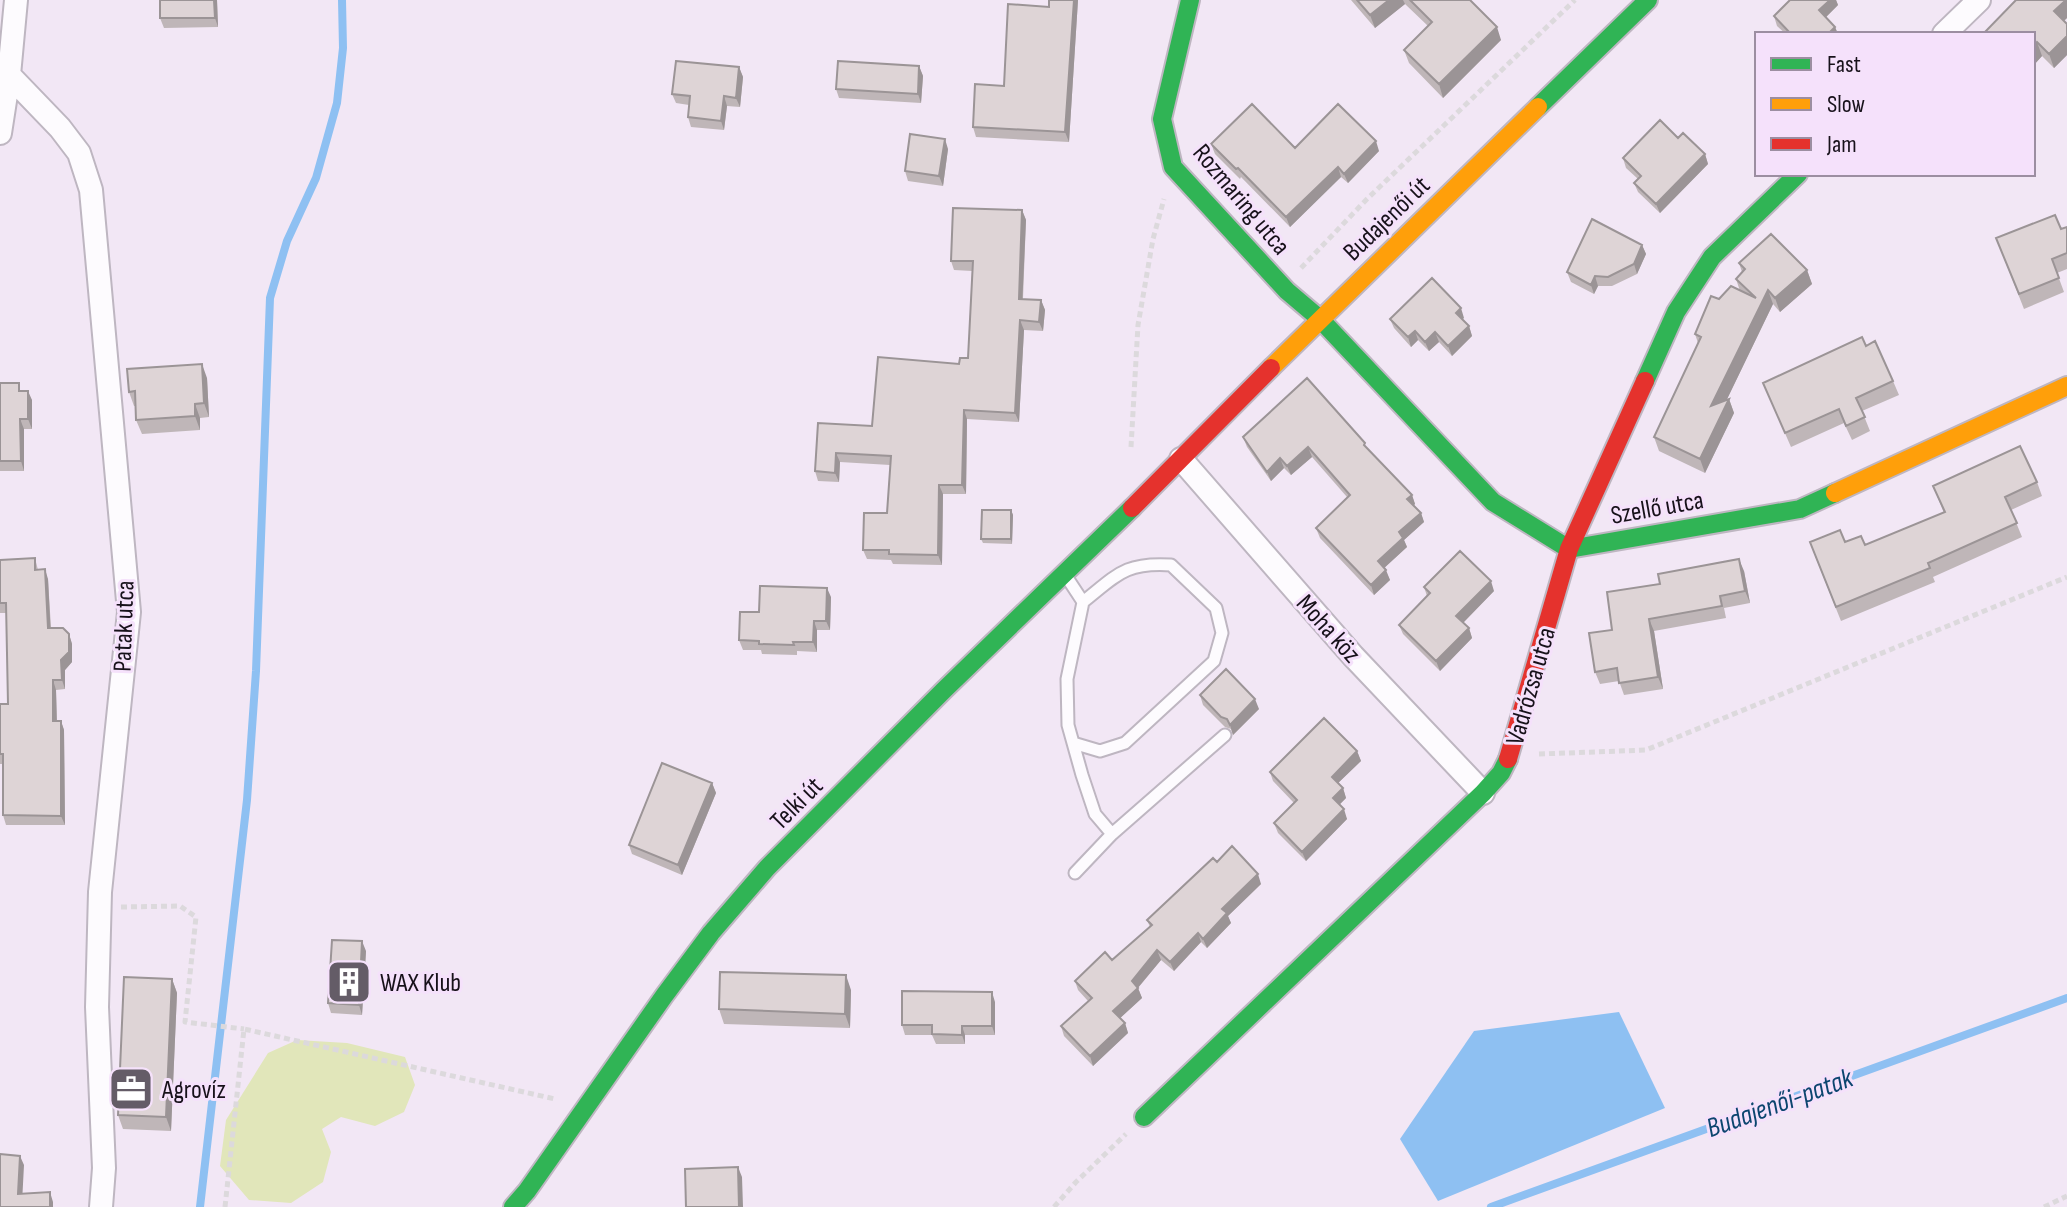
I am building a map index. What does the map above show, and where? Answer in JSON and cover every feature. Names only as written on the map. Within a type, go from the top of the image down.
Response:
[{"type":"street","points":[[0,133],[16,0]]},
{"type":"street","name":"Budajenői út","points":[[1164,477],[1320,319],[1648,0]]},
{"type":"street","points":[[1946,32],[1979,0]]},
{"type":"street","name":"Rozmaring utca","points":[[1190,1],[1162,119],[1173,167],[1287,291],[1320,319]]},
{"type":"street","name":"Patak utca","points":[[9,75],[60,128],[79,153],[91,190],[129,612],[99,907],[97,1007],[104,1168],[101,1207]]},
{"type":"street","name":"Vadrózsa utca","points":[[1144,1117],[1501,773],[1510,755],[1569,549],[1676,312],[1712,257],[1796,176]]},
{"type":"street","points":[[1320,319],[1493,502],[1569,549]]},
{"type":"street","name":"Szellő utca","points":[[1569,549],[1800,509],[2067,386]]},
{"type":"street","name":"Moha köz","points":[[1181,459],[1353,656],[1483,793]]},
{"type":"street","name":"Telki út","points":[[513,1207],[692,958],[767,868],[944,690],[1164,477]]},
{"type":"lane","points":[[1073,743],[1100,751],[1125,743],[1214,661],[1222,633],[1216,608],[1171,565],[1147,563],[1122,571],[1083,602],[1067,679],[1068,725],[1073,743],[1082,775],[1095,814],[1112,834]]},
{"type":"lane","points":[[1064,573],[1083,602]]},
{"type":"lane","points":[[1075,873],[1112,834],[1225,735]]},
{"type":"path","points":[[1287,291],[1303,266],[1367,199],[1575,0]]},
{"type":"path","points":[[1131,447],[1138,325],[1153,239],[1173,167]]},
{"type":"path","points":[[1510,755],[1646,750],[2067,577]]},
{"type":"path","points":[[99,907],[180,906],[196,917],[185,1022],[244,1029],[555,1099]]},
{"type":"path","points":[[225,1207],[244,1029]]},
{"type":"path","points":[[1054,1207],[1144,1117]]},
{"type":"path","points":[[2044,1207],[2067,1196]]},
{"type":"green space","points":[[297,1040],[347,1043],[405,1057],[415,1085],[404,1112],[375,1126],[341,1117],[322,1129],[331,1152],[323,1182],[291,1203],[249,1200],[220,1166],[226,1120],[268,1053]]},
{"type":"water","points":[[1619,1012],[1665,1108],[1438,1201],[1400,1139],[1474,1031]]},
{"type":"building","points":[[160,0],[214,0],[215,18],[160,18]]},
{"type":"building","points":[[1049,0],[1074,0],[1065,132],[973,127],[975,84],[1004,86],[1008,4],[1049,7]]},
{"type":"building","points":[[1357,0],[1389,0],[1370,15]]},
{"type":"building","points":[[1410,0],[1470,0],[1497,27],[1439,84],[1404,50],[1432,22]]},
{"type":"building","points":[[1790,0],[1830,0],[1819,10],[1835,27],[1830,32],[1789,32],[1774,16]]},
{"type":"building","points":[[2016,0],[2066,0],[2054,11],[2067,24],[2067,36],[2049,54],[2037,42],[2035,44],[2035,32],[1985,32]]},
{"type":"building","points":[[676,61],[739,67],[736,98],[724,96],[721,121],[688,117],[690,96],[672,94]]},
{"type":"building","points":[[838,61],[919,66],[918,94],[836,89]]},
{"type":"building","points":[[1252,104],[1295,148],[1338,104],[1376,141],[1344,174],[1338,167],[1286,217],[1211,144]]},
{"type":"building","points":[[1660,120],[1678,138],[1683,133],[1705,154],[1656,204],[1634,183],[1641,176],[1623,158]]},
{"type":"building","points":[[910,134],[945,139],[939,176],[905,171]]},
{"type":"building","points":[[953,208],[1022,210],[1019,299],[1041,300],[1039,322],[1020,320],[1015,413],[964,410],[962,485],[939,485],[938,555],[863,550],[864,513],[887,513],[891,456],[836,453],[835,473],[815,471],[818,423],[872,426],[878,357],[959,364],[960,358],[968,358],[973,261],[951,261]]},
{"type":"building","points":[[2055,215],[2061,229],[2067,227],[2067,253],[2052,259],[2059,278],[2019,294],[1996,238]]},
{"type":"building","points":[[1592,219],[1642,245],[1634,264],[1608,277],[1595,276],[1591,285],[1567,272]]},
{"type":"building","points":[[1771,234],[1807,270],[1775,298],[1768,290],[1711,406],[1729,399],[1700,459],[1654,437],[1701,337],[1695,334],[1711,296],[1719,299],[1731,286],[1756,298],[1736,279],[1745,269],[1739,263]]},
{"type":"building","points":[[1432,278],[1461,308],[1456,313],[1469,326],[1448,346],[1435,332],[1425,342],[1415,331],[1408,337],[1390,319]]},
{"type":"building","points":[[1862,337],[1866,346],[1875,341],[1893,381],[1856,398],[1865,417],[1846,426],[1839,409],[1785,433],[1763,383]]},
{"type":"building","points":[[202,364],[204,403],[195,404],[195,416],[136,420],[135,391],[129,392],[127,369]]},
{"type":"building","points":[[1307,378],[1412,495],[1407,499],[1421,513],[1399,532],[1403,538],[1378,561],[1386,570],[1371,585],[1316,528],[1350,495],[1308,447],[1287,466],[1280,458],[1267,472],[1243,437]]},
{"type":"building","points":[[0,383],[19,383],[19,391],[28,391],[28,419],[20,419],[21,461],[0,461]]},
{"type":"building","points":[[2020,446],[2037,482],[2005,497],[2017,523],[1928,563],[1930,568],[1836,607],[1810,542],[1840,530],[1845,542],[1861,536],[1865,545],[1945,512],[1933,486]]},
{"type":"building","points":[[982,510],[1011,510],[1011,539],[981,539]]},
{"type":"building","points":[[1460,551],[1491,581],[1456,616],[1469,628],[1436,661],[1399,625],[1430,593],[1424,587]]},
{"type":"building","points":[[35,558],[35,570],[45,569],[48,628],[63,628],[69,634],[69,652],[61,660],[62,680],[53,680],[53,721],[61,721],[61,816],[3,815],[0,704],[8,704],[6,603],[0,603],[0,560]]},
{"type":"building","points":[[1739,559],[1745,591],[1720,596],[1722,606],[1649,619],[1658,677],[1619,683],[1617,668],[1595,672],[1589,633],[1612,630],[1607,592],[1660,584],[1658,574]]},
{"type":"building","points":[[760,586],[827,588],[826,621],[814,621],[813,642],[793,642],[794,645],[739,640],[740,612],[759,612]]},
{"type":"building","points":[[1226,669],[1255,699],[1230,725],[1200,695]]},
{"type":"building","points":[[1324,718],[1357,751],[1332,777],[1343,788],[1333,798],[1344,809],[1302,852],[1274,823],[1297,800],[1270,772]]},
{"type":"building","points":[[662,763],[712,783],[678,865],[629,845]]},
{"type":"building","points":[[1232,846],[1258,874],[1222,909],[1227,913],[1203,939],[1198,933],[1170,962],[1157,950],[1132,981],[1138,988],[1113,1011],[1125,1023],[1090,1056],[1061,1026],[1092,998],[1075,981],[1105,952],[1112,960],[1152,925],[1147,920],[1213,858],[1217,862]]},
{"type":"building","name":"WAX Klub","points":[[332,940],[362,941],[359,1005],[328,1003]]},
{"type":"building","points":[[720,972],[846,975],[845,1014],[719,1009]]},
{"type":"building","points":[[124,977],[172,979],[166,1117],[118,1115]]},
{"type":"building","points":[[902,991],[992,992],[992,1026],[962,1026],[962,1035],[932,1034],[932,1025],[902,1025]]},
{"type":"building","points":[[0,1154],[20,1156],[18,1194],[50,1192],[50,1207],[0,1207]]},
{"type":"building","points":[[738,1167],[739,1207],[686,1207],[685,1169]]},
{"type":"waterway","points":[[200,1207],[247,800],[256,671],[270,298],[287,241],[316,178],[337,103],[343,48],[342,0]]},
{"type":"waterway","name":"Budajenői-patak","points":[[1491,1207],[2067,998]]},
{"type":"traffic: fast","points":[[1190,0],[1162,119],[1173,167],[1287,291],[1320,319],[1493,502],[1569,549],[1800,509],[1835,493]]},
{"type":"traffic: fast","points":[[1538,107],[1648,0]]},
{"type":"traffic: fast","points":[[1645,381],[1676,312],[1712,257],[1796,176]]},
{"type":"traffic: fast","points":[[513,1207],[711,933],[767,868],[944,690],[1132,508]]},
{"type":"traffic: fast","points":[[1144,1117],[1483,793],[1501,773],[1508,759]]},
{"type":"traffic: slow","points":[[1271,368],[1538,107]]},
{"type":"traffic: slow","points":[[1835,493],[2067,386]]},
{"type":"traffic: jam","points":[[1132,508],[1271,368]]},
{"type":"traffic: jam","points":[[1508,759],[1569,549],[1645,381]]},
{"type":"place","name":"WAX Klub","points":[[349,982]]},
{"type":"place","name":"Agrovíz","points":[[131,1089]]}]
